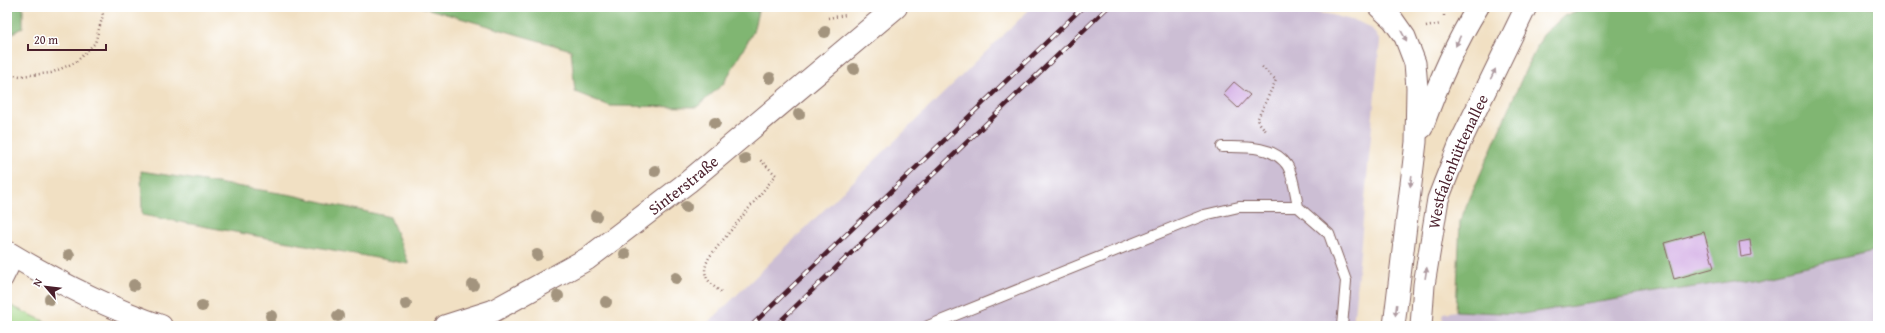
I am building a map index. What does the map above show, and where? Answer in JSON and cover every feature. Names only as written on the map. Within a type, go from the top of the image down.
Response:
[{"type":"street","name":"Sinterstraße","points":[[446,326],[493,311],[587,259],[688,182],[896,7]]},
{"type":"street","name":"Westfalenhüttenallee","points":[[1379,7],[1393,20],[1405,37],[1415,63],[1417,88],[1416,142],[1394,326]]},
{"type":"street","name":"Westfalenhüttenallee","points":[[1416,142],[1435,90],[1464,30],[1478,7]]},
{"type":"street","name":"Westfalenhüttenallee","points":[[1421,326],[1424,285],[1438,199],[1460,143],[1526,7]]},
{"type":"street","points":[[13,256],[71,289],[161,326]]},
{"type":"lane","points":[[1222,147],[1252,147],[1274,154],[1288,166],[1298,207],[1329,234],[1346,281],[1342,326]]},
{"type":"lane","points":[[928,326],[1204,214],[1239,207],[1298,207]]},
{"type":"lane","points":[[7,281],[13,256]]},
{"type":"path","points":[[7,74],[20,76],[51,73],[76,62],[95,43],[103,16],[100,7]]},
{"type":"path","points":[[1421,29],[1434,24],[1443,24]]},
{"type":"path","points":[[1262,67],[1276,80],[1257,120],[1269,136],[1274,154]]},
{"type":"path","points":[[721,292],[713,286],[704,274],[704,265],[776,175],[760,160]]},
{"type":"shaded area","points":[[1032,7],[1251,8],[1328,14],[1359,22],[1372,29],[1380,41],[1353,326],[705,326]]},
{"type":"shaded area","points":[[1878,250],[1878,326],[1448,326],[1442,318],[1443,313],[1456,311],[1522,314],[1758,277]]},
{"type":"green space","points":[[7,7],[23,7],[23,27],[7,37]]},
{"type":"green space","points":[[422,7],[759,7],[753,32],[724,83],[697,107],[610,106],[575,92],[571,50]]},
{"type":"green space","points":[[1586,7],[1878,7],[1878,250],[1758,277],[1522,314],[1456,311],[1460,221],[1525,71],[1543,35],[1564,16]]},
{"type":"green space","points":[[141,171],[292,195],[390,217],[409,264],[142,215]]},
{"type":"green space","points":[[7,304],[55,326],[7,326]]},
{"type":"building","points":[[1234,82],[1250,95],[1238,108],[1223,94]]},
{"type":"building","points":[[1704,232],[1714,268],[1674,279],[1664,243]]},
{"type":"building","points":[[1750,240],[1752,255],[1741,257],[1739,242]]},
{"type":"railway","points":[[751,326],[1083,7]]},
{"type":"railway","points":[[775,326],[1108,7]]}]
